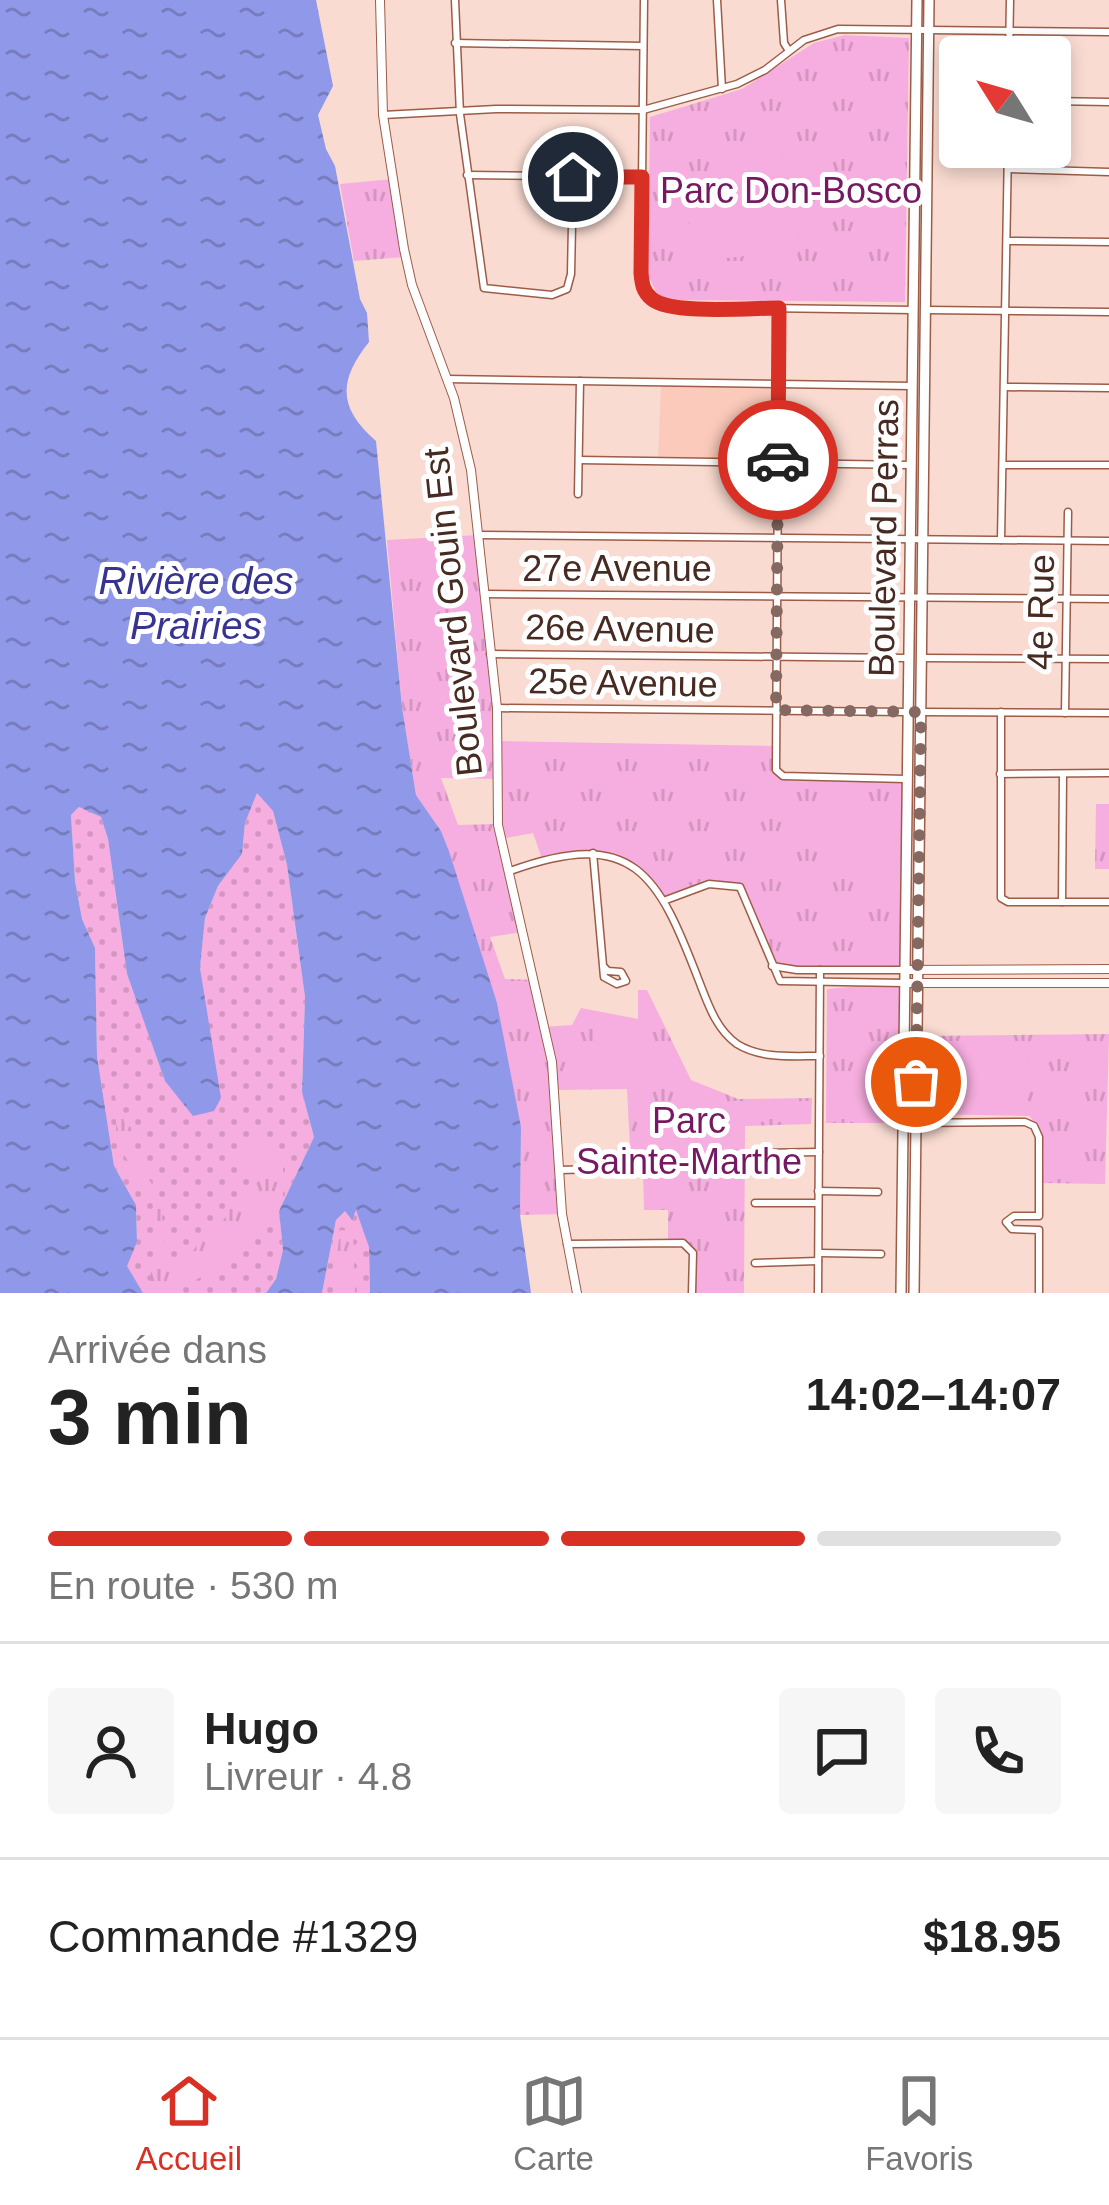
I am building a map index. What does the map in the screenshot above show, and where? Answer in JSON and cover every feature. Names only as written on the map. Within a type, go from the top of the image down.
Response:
[{"type":"main road","name":"Boulevard Perras","points":[[914,1293],[915,712],[908,658],[926,310],[923,30],[917,0]]},
{"type":"main road","name":"Boulevard Perras","points":[[911,969],[907,779],[922,658],[922,597],[910,465],[912,310],[923,30],[929,0]]},
{"type":"main road","name":"Boulevard Perras","points":[[901,1293],[911,983]]},
{"type":"street","name":"Boulevard Gouin Est","points":[[380,0],[383,115],[406,257],[466,446],[497,708],[498,825],[552,1062],[566,1244],[578,1293]]},
{"type":"street","points":[[454,0],[460,114],[484,288],[552,295],[566,289],[571,274],[573,177]]},
{"type":"street","points":[[644,0],[641,273],[647,295],[667,306],[1109,312]]},
{"type":"street","points":[[716,0],[722,89]]},
{"type":"street","points":[[781,0],[784,43],[789,51]]},
{"type":"street","points":[[1010,0],[1010,36]]},
{"type":"street","points":[[383,115],[496,109],[643,110],[753,77],[811,37],[832,30],[1109,32]]},
{"type":"street","points":[[455,44],[644,46]]},
{"type":"street","points":[[1071,101],[1109,102]]},
{"type":"street","points":[[1001,540],[1008,170],[1109,172]]},
{"type":"street","points":[[467,175],[642,177]]},
{"type":"street","points":[[1007,241],[1109,242]]},
{"type":"street","points":[[779,308],[778,772],[783,776],[907,779]]},
{"type":"street","points":[[446,379],[911,386]]},
{"type":"street","points":[[578,494],[580,381]]},
{"type":"street","points":[[1004,387],[1109,388]]},
{"type":"street","points":[[579,460],[910,465]]},
{"type":"street","points":[[1004,465],[1109,466]]},
{"type":"street","name":"4e Rue","points":[[1065,713],[1068,512]]},
{"type":"street","points":[[479,536],[1109,541]]},
{"type":"street","name":"27e Avenue","points":[[484,595],[1109,599]]},
{"type":"street","name":"26e Avenue","points":[[490,654],[1109,659]]},
{"type":"street","name":"25e Avenue","points":[[497,708],[1109,713]]},
{"type":"street","points":[[1001,712],[1001,898],[1008,902],[1109,902]]},
{"type":"street","points":[[1000,773],[1109,773]]},
{"type":"street","points":[[1062,902],[1063,774]]},
{"type":"street","points":[[508,872],[575,852],[620,861],[642,874],[666,900],[725,1033],[755,1052],[820,1056]]},
{"type":"street","points":[[593,854],[603,966]]},
{"type":"street","points":[[666,900],[709,884],[737,886],[780,981],[1109,983]]},
{"type":"street","points":[[772,965],[820,970],[1109,969]]},
{"type":"street","points":[[818,1293],[820,970]]},
{"type":"street","points":[[903,1123],[1025,1122],[1034,1126],[1040,1137],[1039,1293]]},
{"type":"street","points":[[755,1153],[819,1152]]},
{"type":"street","points":[[559,1170],[641,1168]]},
{"type":"street","points":[[818,1191],[878,1192]]},
{"type":"street","points":[[755,1203],[818,1203]]},
{"type":"street","points":[[1039,1216],[1014,1216],[1006,1222],[1012,1229],[1039,1230]]},
{"type":"street","points":[[566,1244],[683,1244],[692,1253],[692,1293]]},
{"type":"street","points":[[755,1263],[881,1253]]},
{"type":"shaded area","points":[[661,382],[778,383],[778,462],[658,461]]},
{"type":"green space","name":"Parc Don-Bosco","points":[[845,35],[909,38],[905,302],[669,300],[658,296],[648,275],[650,117],[742,89],[814,43]]},
{"type":"green space","points":[[781,146],[792,216],[799,216],[798,254],[692,262],[690,213],[704,179],[734,157]]},
{"type":"green space","points":[[393,179],[405,257],[354,261],[340,184]]},
{"type":"green space","name":"Parc Sainte-Marthe","points":[[479,535],[499,741],[776,746],[775,766],[783,776],[906,779],[905,970],[776,967],[740,887],[721,883],[666,900],[639,874],[611,859],[579,854],[542,859],[533,833],[501,839],[522,932],[490,937],[505,979],[534,980],[544,1027],[572,1025],[581,1008],[638,1019],[638,990],[647,990],[691,1080],[738,1099],[812,1098],[811,1124],[745,1126],[744,1293],[692,1293],[689,1246],[668,1243],[668,1210],[644,1210],[643,1172],[631,1166],[627,1089],[556,1090],[562,1214],[520,1215],[521,1127],[449,851],[416,795],[402,707],[387,540]],"holes":[[[441,778],[498,779],[498,824],[458,825]]]},
{"type":"green space","points":[[829,787],[866,791],[866,809],[858,827],[889,822],[896,856],[884,869],[848,864],[854,831],[831,836],[815,805]]},
{"type":"green space","points":[[257,792],[273,811],[287,865],[305,997],[302,1091],[314,1137],[279,1211],[283,1250],[276,1279],[266,1293],[143,1293],[126,1266],[137,1242],[136,1205],[114,1166],[97,1056],[95,948],[82,919],[75,881],[71,815],[79,807],[101,817],[127,974],[165,1081],[207,1020],[200,968],[205,918],[218,886],[242,854],[245,823]]},
{"type":"green space","points":[[1096,804],[1109,804],[1109,869],[1095,869]]},
{"type":"green space","points":[[905,983],[903,1123],[826,1123],[827,989]]},
{"type":"green space","points":[[619,1020],[640,1029],[654,1044],[660,1063],[657,1086],[597,1086],[590,1079],[590,1062],[596,1061],[595,1025]]},
{"type":"green space","points":[[1109,1034],[1105,1184],[1042,1183],[1042,1139],[1029,1116],[925,1114],[924,1036]]},
{"type":"green space","points":[[927,1052],[1028,1053],[1027,1114],[926,1113]]},
{"type":"green space","points":[[117,1075],[124,1122],[133,1129],[135,1158],[159,1200],[171,1268],[223,1221],[243,1188],[253,1181],[243,1162],[243,1142],[258,1133],[271,1155],[283,1163],[283,1200],[231,1261],[171,1293],[155,1293],[152,1284],[157,1244],[154,1211],[120,1145],[111,1079]]},
{"type":"green space","points":[[356,1208],[369,1246],[370,1293],[322,1293],[336,1220],[345,1210],[351,1218]]},
{"type":"green space","points":[[340,1230],[353,1231],[355,1293],[333,1293]]},
{"type":"water","name":"Rivière des Prairies","points":[[0,0],[316,0],[333,86],[318,115],[335,166],[360,299],[367,313],[369,342],[352,369],[347,394],[355,417],[376,441],[402,707],[416,795],[449,851],[497,1003],[521,1127],[520,1215],[531,1293],[370,1293],[369,1247],[356,1210],[352,1220],[345,1211],[336,1220],[322,1293],[266,1293],[276,1279],[283,1250],[279,1211],[314,1137],[302,1092],[305,997],[287,865],[273,811],[257,793],[245,823],[242,854],[218,886],[205,918],[200,968],[221,1098],[214,1111],[193,1116],[165,1081],[127,974],[101,817],[79,807],[71,815],[75,881],[82,919],[95,948],[97,1056],[114,1166],[136,1205],[137,1242],[127,1266],[143,1293],[0,1293]]},
{"type":"way so far","points":[[778,460],[776,710],[921,712],[916,1082]]},
{"type":"route","points":[[573,177],[642,177],[643,288],[659,304],[779,308],[778,460]]}]
